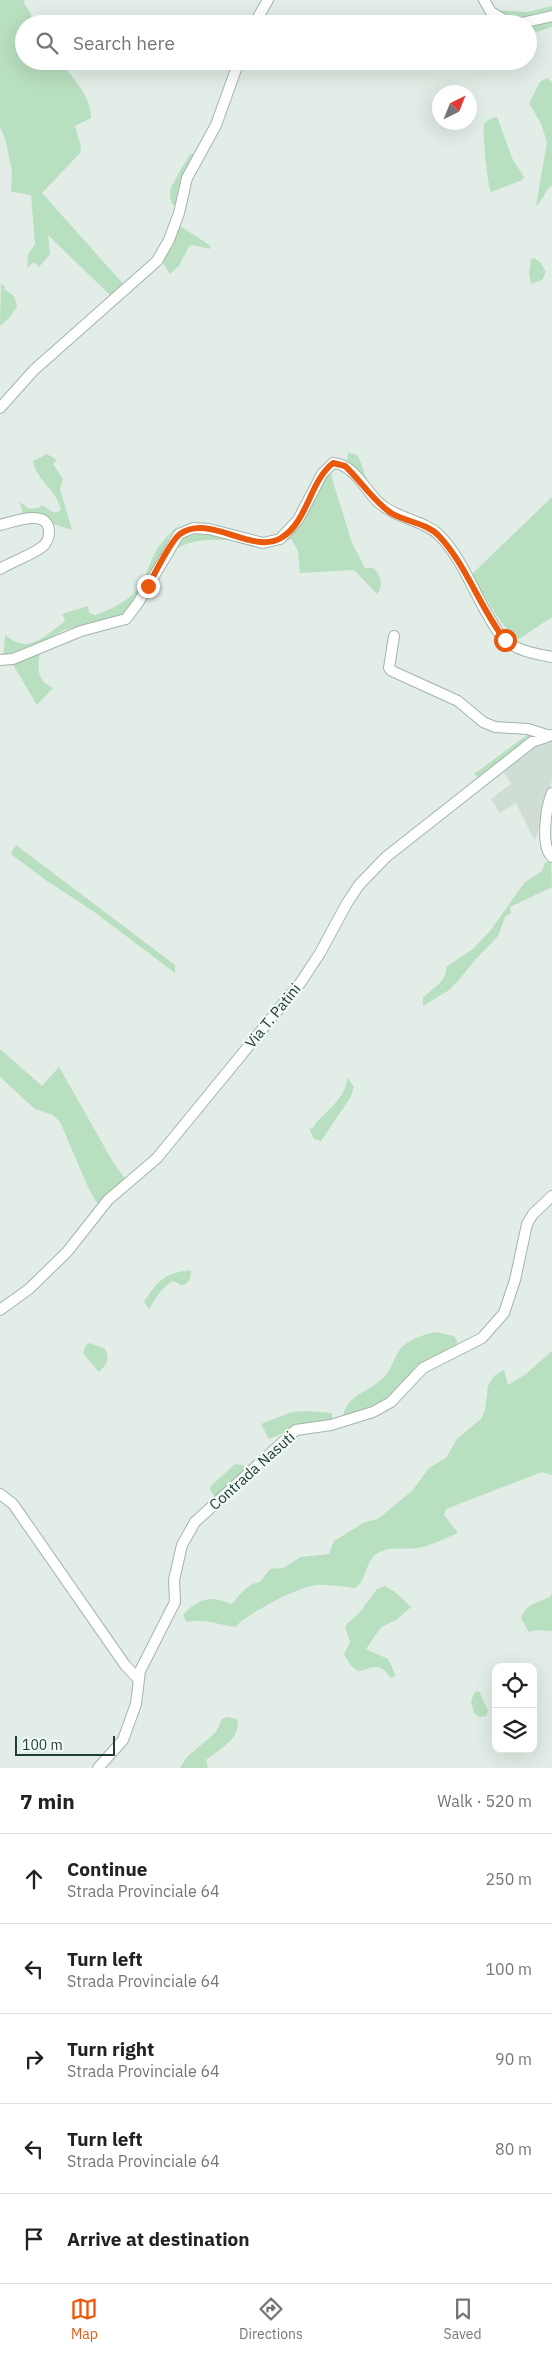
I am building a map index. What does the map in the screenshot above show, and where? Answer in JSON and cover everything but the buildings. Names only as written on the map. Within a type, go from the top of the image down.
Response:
[{"type":"street","points":[[259,15],[268,0]]},
{"type":"street","points":[[484,0],[491,12],[496,15]]},
{"type":"street","points":[[537,19],[552,16]]},
{"type":"street","points":[[0,408],[34,370],[109,301],[157,261],[169,240],[179,213],[187,178],[216,125],[236,70]]},
{"type":"street","points":[[0,660],[13,658],[81,631],[126,619],[138,603],[179,534],[193,528],[209,529],[263,543],[280,539],[298,520],[322,474],[333,463],[345,466],[376,500],[391,513],[430,529],[438,535],[452,552],[495,628],[505,640],[530,652],[552,658]]},
{"type":"street","points":[[0,525],[24,518],[36,517],[48,526],[49,531],[48,538],[42,546],[0,568]]},
{"type":"street","points":[[394,636],[389,668],[392,671],[458,701],[483,722],[495,727],[528,729],[551,736]]},
{"type":"street","name":"Via T. Patini","points":[[0,1310],[29,1289],[67,1252],[108,1200],[157,1158],[301,982],[320,953],[347,903],[359,886],[386,857],[532,742],[551,736]]},
{"type":"street","points":[[550,856],[545,843],[546,819],[552,793]]},
{"type":"street","name":"Contrada Nasuti","points":[[98,1768],[123,1740],[136,1704],[139,1680],[144,1664],[175,1602],[174,1580],[182,1545],[196,1522],[296,1430],[330,1425],[373,1412],[391,1402],[423,1368],[482,1338],[504,1313],[515,1280],[527,1224],[533,1214],[552,1196]]},
{"type":"street","points":[[0,1494],[13,1504],[125,1665],[139,1680]]},
{"type":"shaded area","points":[[552,737],[552,780],[535,841],[516,803],[500,813],[491,799],[511,784],[502,769],[532,745]]},
{"type":"green space","points":[[0,0],[25,0],[23,2],[31,15],[15,15],[15,70],[66,70],[85,95],[91,118],[75,126],[81,147],[80,153],[42,193],[125,286],[112,297],[48,235],[50,254],[39,267],[34,262],[27,268],[28,255],[35,244],[31,195],[12,192],[11,190],[12,171],[5,138],[0,128]]},
{"type":"green space","points":[[552,6],[552,12],[537,16],[502,15],[496,10],[527,12]]},
{"type":"green space","points":[[552,18],[552,27],[537,32],[537,22]]},
{"type":"green space","points":[[547,78],[552,82],[552,185],[536,206],[547,142],[541,124],[529,103],[540,82]]},
{"type":"green space","points":[[497,117],[513,160],[524,177],[522,180],[491,192],[487,170],[484,125],[486,122]]},
{"type":"green space","points":[[199,153],[178,206],[172,204],[170,192],[174,182],[189,156]]},
{"type":"green space","points":[[177,224],[211,246],[209,249],[194,245],[189,246],[179,266],[170,274],[162,261]]},
{"type":"green space","points":[[534,258],[541,263],[546,272],[542,280],[531,284],[529,274],[531,259]]},
{"type":"green space","points":[[1,284],[5,286],[4,289],[14,296],[17,307],[0,326]]},
{"type":"green space","points":[[348,453],[357,455],[359,458],[369,485],[347,461]]},
{"type":"green space","points":[[47,454],[57,460],[53,464],[63,479],[60,489],[72,530],[53,524],[38,513],[23,514],[20,502],[29,509],[39,508],[41,505],[53,512],[61,510],[59,503],[38,474],[33,461]]},
{"type":"green space","points":[[330,472],[352,543],[365,568],[373,568],[380,577],[381,584],[377,594],[354,570],[300,573],[298,551],[291,539],[286,540],[302,521],[326,475]]},
{"type":"green space","points":[[552,497],[552,617],[519,639],[504,626],[470,576]]},
{"type":"green space","points":[[183,521],[170,535],[144,590],[124,616],[64,630],[35,646],[0,656],[4,652],[5,635],[21,644],[35,642],[63,623],[65,620],[62,614],[88,606],[89,613],[95,615],[113,608],[124,601],[138,589],[159,547],[170,533]]},
{"type":"green space","points":[[192,531],[244,541],[196,541],[171,553],[177,541]]},
{"type":"green space","points":[[40,653],[39,674],[44,682],[53,688],[37,705],[12,663]]},
{"type":"green space","points":[[531,732],[534,734],[479,778],[474,774]]},
{"type":"green space","points":[[16,845],[175,965],[175,973],[93,911],[47,881],[11,854]]},
{"type":"green space","points":[[545,862],[551,863],[552,887],[510,907],[511,913],[505,917],[498,936],[449,990],[423,1006],[423,998],[442,981],[446,967],[473,949],[490,931],[525,882],[542,871]]},
{"type":"green space","points":[[0,1049],[42,1086],[59,1067],[113,1162],[126,1180],[98,1205],[89,1189],[60,1122],[53,1115],[35,1109],[0,1077]]},
{"type":"green space","points":[[347,1077],[354,1087],[350,1098],[321,1141],[314,1139],[309,1128],[312,1129],[339,1099],[346,1085]]},
{"type":"green space","points":[[191,1270],[188,1282],[181,1285],[173,1281],[159,1294],[149,1309],[144,1302],[158,1283],[175,1273]]},
{"type":"green space","points":[[437,1332],[454,1336],[457,1341],[456,1349],[394,1397],[372,1409],[343,1417],[345,1410],[353,1399],[387,1374],[403,1346],[418,1337]]},
{"type":"green space","points":[[90,1343],[105,1349],[107,1353],[107,1362],[99,1372],[83,1353],[86,1345]]},
{"type":"green space","points":[[552,1351],[552,1475],[542,1472],[446,1509],[444,1515],[458,1533],[422,1547],[390,1549],[380,1552],[369,1563],[359,1585],[355,1588],[317,1585],[298,1590],[250,1615],[235,1627],[206,1621],[187,1622],[183,1616],[191,1607],[199,1602],[214,1599],[232,1604],[248,1587],[260,1582],[270,1569],[283,1568],[301,1557],[329,1554],[334,1541],[365,1522],[378,1519],[412,1491],[429,1468],[446,1458],[457,1439],[481,1419],[485,1410],[488,1386],[494,1376],[504,1370],[508,1385],[526,1374]]},
{"type":"green space","points":[[292,1412],[332,1413],[332,1422],[289,1431],[269,1439],[261,1424]]},
{"type":"green space","points":[[235,1464],[246,1466],[249,1472],[216,1499],[210,1489],[211,1486]]},
{"type":"green space","points":[[385,1586],[395,1592],[411,1607],[396,1620],[381,1627],[366,1649],[388,1659],[396,1676],[391,1678],[383,1669],[376,1667],[358,1671],[351,1666],[344,1654],[350,1642],[345,1626],[360,1612],[377,1589]]},
{"type":"green space","points":[[552,1593],[552,1631],[536,1630],[529,1632],[521,1618],[525,1610],[531,1605],[550,1597]]},
{"type":"green space","points":[[479,1691],[488,1711],[486,1716],[480,1717],[474,1713],[471,1702],[474,1693]]},
{"type":"green space","points":[[227,1717],[237,1719],[238,1726],[236,1732],[228,1743],[206,1760],[208,1768],[180,1768],[187,1757],[216,1732],[222,1719]]},
{"type":"route","points":[[148,586],[179,534],[193,528],[209,529],[263,543],[280,539],[291,530],[298,520],[322,474],[333,463],[345,466],[376,500],[391,513],[430,529],[438,535],[452,552],[495,628],[505,640]]}]
